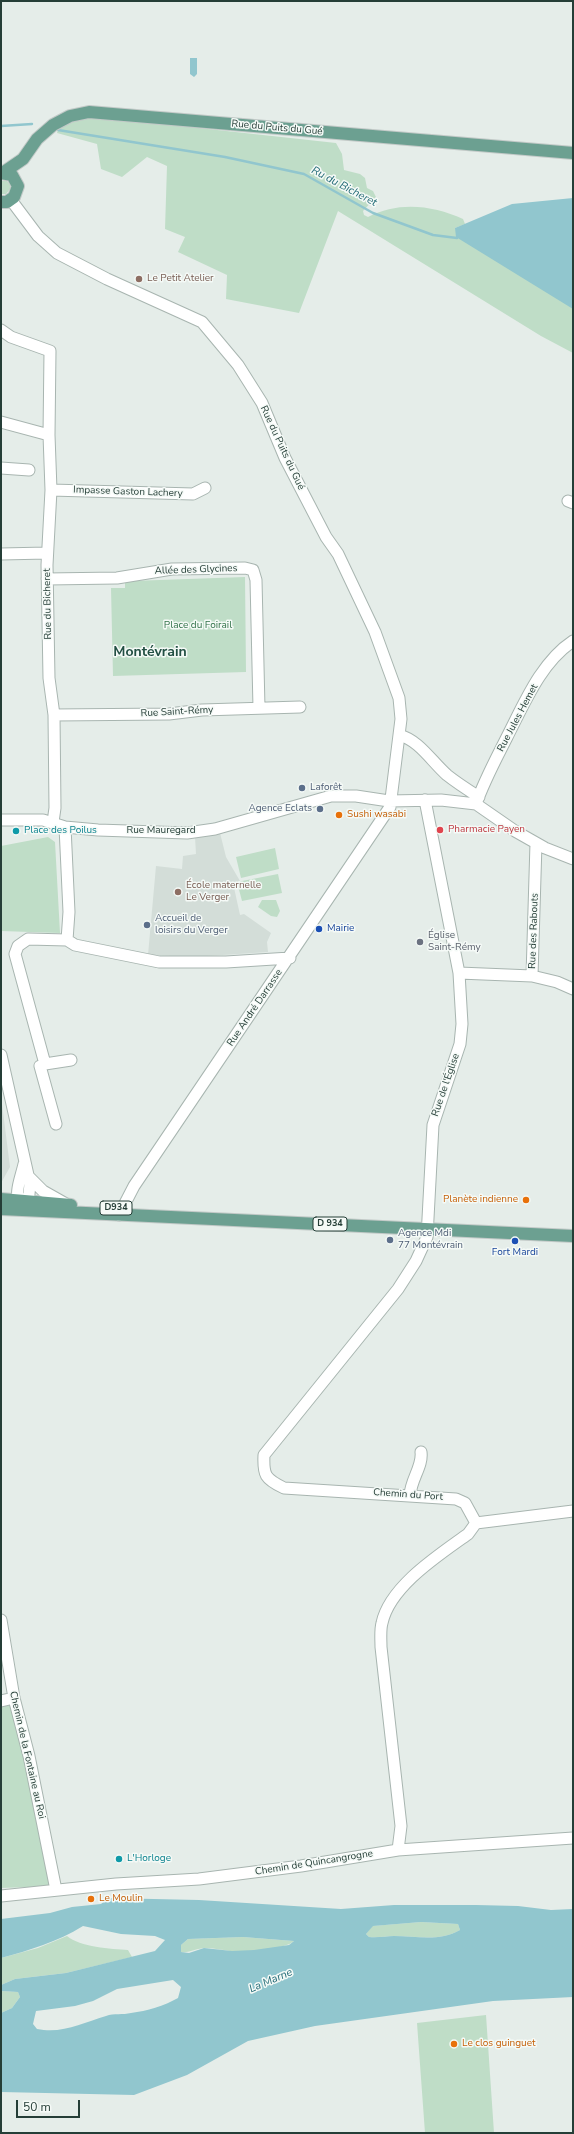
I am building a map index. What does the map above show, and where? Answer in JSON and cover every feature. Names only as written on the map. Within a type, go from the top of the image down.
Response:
[{"type":"main road","name":"Rue du Puits du Gué","points":[[4,202],[18,190],[17,182],[23,159],[37,139],[53,125],[70,116],[89,112],[573,154]]},
{"type":"main road","name":"Rue du Puits du Gué","points":[[3,172],[23,159]]},
{"type":"main road","points":[[3,172],[12,175],[17,182]]},
{"type":"main road","name":"D934","points":[[1,1200],[22,1204],[66,1204],[121,1212]]},
{"type":"main road","name":"D 934","points":[[1,1209],[22,1204],[231,1219],[573,1236]]},
{"type":"street","name":"Rue du Puits du Gué","points":[[4,202],[57,253],[107,279],[202,322],[238,365],[262,403],[285,458],[326,537],[338,554],[375,632],[400,698],[402,712],[390,801]]},
{"type":"street","name":"Rue du Bicheret","points":[[1,330],[12,337],[50,351],[49,435],[51,490],[47,579],[50,678],[54,715],[55,808],[53,822]]},
{"type":"street","points":[[1,422],[49,435]]},
{"type":"street","points":[[1,468],[29,470]]},
{"type":"street","name":"Impasse Gaston Lachery","points":[[51,490],[193,494],[205,488]]},
{"type":"street","points":[[1,554],[47,553]]},
{"type":"street","name":"Allée des Glycines","points":[[47,579],[117,578],[172,569],[245,568],[253,570],[256,580],[259,708]]},
{"type":"street","name":"Rue Jules Hemet","points":[[477,801],[532,688],[553,660],[573,641]]},
{"type":"street","name":"Rue Saint-Rémy","points":[[54,715],[169,714],[202,710],[300,708]]},
{"type":"street","points":[[399,736],[412,740],[431,760],[477,801],[514,831],[536,843],[573,859]]},
{"type":"street","name":"Rue Mauregard","points":[[1,820],[43,820],[65,827],[98,830],[192,832],[219,828],[331,796],[356,796],[390,801],[477,801]]},
{"type":"street","name":"Rue de l'Église","points":[[425,800],[459,973],[462,1024],[460,1044],[433,1125],[428,1228]]},
{"type":"street","name":"Rue André Darrasse","points":[[121,1212],[134,1186],[290,958],[390,807],[390,801]]},
{"type":"street","points":[[65,827],[69,912],[67,940]]},
{"type":"street","name":"Rue des Rabouts","points":[[536,843],[532,976],[557,982],[573,989]]},
{"type":"street","points":[[45,1064],[15,954],[18,946],[28,939],[67,940],[75,945],[159,962],[226,962],[290,958]]},
{"type":"street","points":[[459,973],[532,976]]},
{"type":"street","points":[[1,1055],[24,1164],[30,1184],[22,1204]]},
{"type":"street","points":[[56,1124],[40,1066],[71,1060]]},
{"type":"street","points":[[22,1204],[24,1164]]},
{"type":"street","points":[[28,1176],[43,1191],[66,1204]]},
{"type":"street","name":"Chemin du Port","points":[[428,1228],[424,1247],[398,1289],[264,1455],[263,1471],[267,1477],[284,1488],[456,1499],[465,1503],[476,1523]]},
{"type":"street","points":[[410,1495],[412,1481],[422,1460],[421,1452]]},
{"type":"street","points":[[398,1850],[401,1826],[381,1647],[382,1623],[389,1605],[401,1588],[468,1534],[476,1523],[573,1511]]},
{"type":"street","name":"Chemin de la Fontaine au Roi","points":[[1,1620],[14,1698],[29,1756],[56,1890]]},
{"type":"street","points":[[1,1701],[14,1698]]},
{"type":"street","name":"Chemin de Quincangrogne","points":[[1,1896],[116,1884],[199,1879],[301,1866],[398,1850],[573,1838]]},
{"type":"shaded area","points":[[220,833],[226,857],[240,881],[233,883],[240,915],[244,914],[271,933],[267,942],[268,952],[193,957],[148,955],[156,866],[182,869],[183,856],[196,854],[195,837]]},
{"type":"shaded area","points":[[1,1096],[10,1167],[1,1183]]},
{"type":"green space","points":[[89,116],[336,143],[342,154],[344,170],[360,174],[365,178],[367,188],[373,191],[376,197],[363,211],[364,215],[368,217],[391,209],[416,207],[428,208],[452,214],[463,219],[465,224],[455,228],[573,308],[573,353],[541,336],[338,211],[299,313],[226,299],[227,275],[178,252],[185,237],[165,229],[167,166],[147,157],[122,177],[101,169],[97,144],[57,133],[59,126],[76,118]]},
{"type":"green space","points":[[1,181],[7,181],[10,185],[10,189],[6,194],[1,194]]},
{"type":"green space","name":"Place du Foirail","points":[[245,577],[246,672],[113,676],[111,588],[125,588],[125,582],[131,581]]},
{"type":"green space","points":[[48,837],[55,842],[60,933],[1,931],[1,846]]},
{"type":"green space","points":[[275,848],[279,869],[241,878],[236,857]]},
{"type":"green space","points":[[278,874],[282,893],[242,901],[237,882]]},
{"type":"green space","points":[[262,900],[276,900],[280,911],[277,917],[271,916],[258,907]]},
{"type":"green space","points":[[14,1698],[55,1886],[1,1888],[1,1701]]},
{"type":"green space","points":[[421,1922],[458,1924],[460,1930],[444,1936],[428,1938],[394,1936],[369,1937],[366,1934],[372,1926]]},
{"type":"green space","points":[[67,1936],[80,1943],[88,1945],[128,1950],[132,1957],[66,1973],[15,1979],[1,1985],[1,1958],[38,1948]]},
{"type":"green space","points":[[243,1937],[294,1941],[282,1946],[254,1951],[230,1951],[205,1948],[181,1952],[181,1945],[188,1939]]},
{"type":"green space","points":[[1,1991],[18,1992],[20,1997],[12,2008],[1,2013]]},
{"type":"green space","points":[[486,2015],[494,2133],[425,2133],[417,2023]]},
{"type":"water","points":[[190,58],[197,58],[197,74],[194,77],[190,74]]},
{"type":"water","points":[[573,198],[573,309],[456,237],[455,228],[512,204]]},
{"type":"water","name":"La Marne","points":[[108,1898],[199,1900],[341,1909],[394,1905],[476,1905],[518,1906],[551,1910],[573,1909],[573,1997],[493,2001],[315,2026],[248,2041],[187,2075],[134,2095],[1,2092],[1,2013],[12,2008],[20,1997],[18,1992],[1,1991],[1,1985],[15,1979],[66,1973],[155,1951],[165,1940],[155,1936],[121,1934],[83,1926],[73,1932],[33,1949],[1,1958],[1,1919],[50,1913],[72,1907],[101,1904]],"holes":[[[421,1922],[458,1924],[460,1930],[452,1934],[428,1938],[394,1936],[369,1937],[366,1934],[373,1926]],[[243,1937],[294,1941],[289,1945],[254,1950],[232,1951],[204,1948],[189,1953],[181,1952],[181,1945],[188,1939]],[[173,1980],[181,1987],[178,1998],[161,2006],[128,2014],[109,2015],[64,2029],[37,2029],[33,2024],[36,2011],[75,2006],[93,2001],[117,1989]]]},
{"type":"waterway","name":"Ru du Bicheret","points":[[1,126],[32,124]]},
{"type":"waterway","name":"Ru du Bicheret","points":[[58,130],[225,157],[304,174],[373,213],[433,235],[457,238]]},
{"type":"place","name":"Le Petit Atelier","points":[[139,279]]},
{"type":"place","name":"Laforêt","points":[[302,788]]},
{"type":"place","name":"Agence Eclats","points":[[320,809]]},
{"type":"place","name":"Sushi wasabi","points":[[339,815]]},
{"type":"place","name":"Pharmacie Payen","points":[[440,830]]},
{"type":"place","name":"Place des Poilus","points":[[16,831]]},
{"type":"place","name":"École maternelle Le Verger","points":[[178,892]]},
{"type":"place","name":"Accueil de loisirs du Verger","points":[[147,925]]},
{"type":"place","name":"Mairie","points":[[319,929]]},
{"type":"place","name":"Église Saint-Rémy","points":[[420,942]]},
{"type":"place","name":"Planète indienne","points":[[526,1200]]},
{"type":"place","name":"Agence Mdi 77 Montévrain","points":[[390,1240]]},
{"type":"place","name":"Fort Mardi","points":[[515,1241]]},
{"type":"place","name":"L'Horloge","points":[[119,1859]]},
{"type":"place","name":"Le Moulin","points":[[91,1899]]},
{"type":"place","name":"Le clos guinguet","points":[[454,2044]]},
{"type":"district","name":"Montévrain","points":[[150,653]]}]
